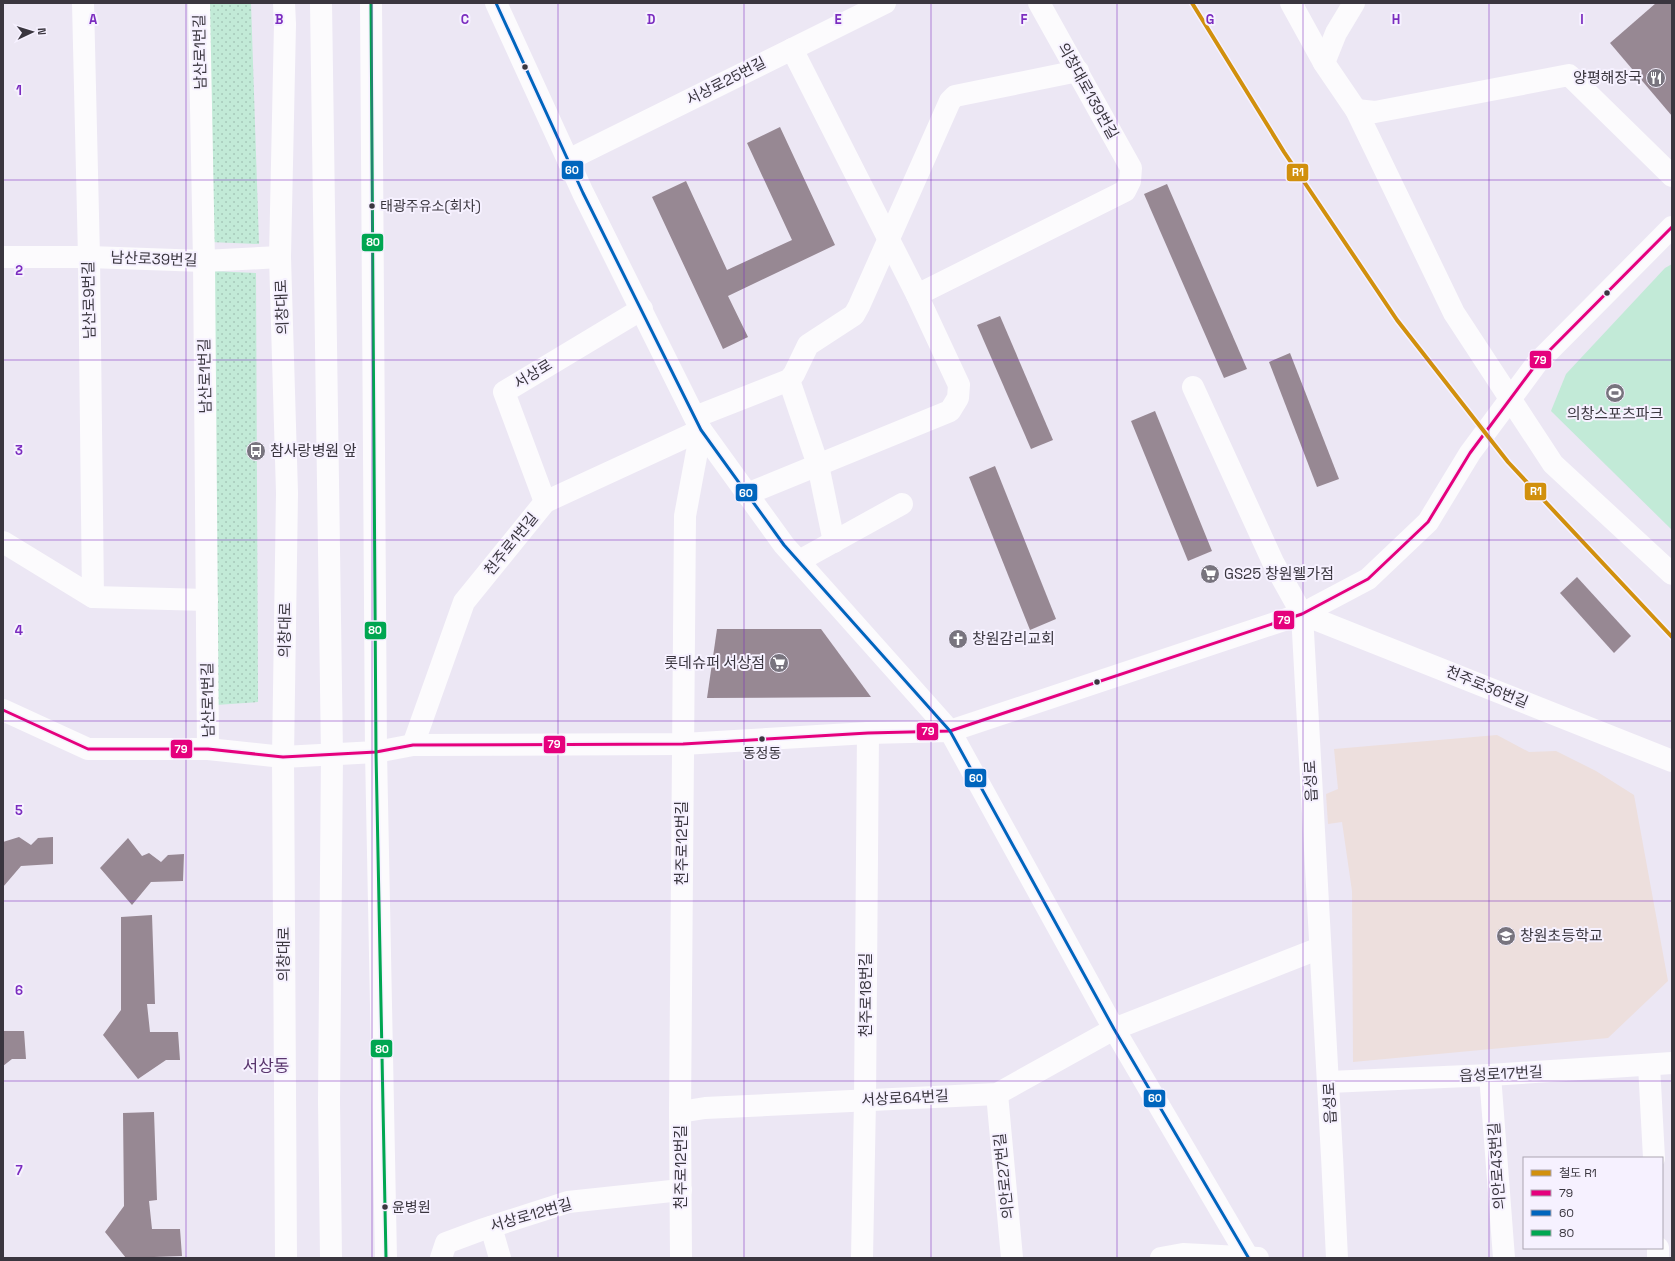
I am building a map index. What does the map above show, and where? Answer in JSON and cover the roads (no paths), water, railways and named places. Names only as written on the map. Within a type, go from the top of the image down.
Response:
[{"type":"street","name":"남산로9번길","points":[[83,3],[89,257],[93,597]]},
{"type":"street","name":"남산로1번길","points":[[199,3],[204,261],[208,749]]},
{"type":"street","name":"의창대로","points":[[284,3],[285,31],[280,258],[287,493],[283,757],[286,1258]]},
{"type":"street","points":[[321,3],[332,755],[329,1063],[331,1258]]},
{"type":"street","points":[[371,3],[376,752],[386,1258]]},
{"type":"street","points":[[496,3],[568,160],[698,424],[784,545],[950,731],[1114,1029],[1253,1257]]},
{"type":"street","name":"서상로25번길","points":[[568,160],[885,3]]},
{"type":"street","name":"의창대로139번길","points":[[917,295],[1125,191],[1130,180],[1131,168],[1040,3]]},
{"type":"street","points":[[1291,3],[1324,63],[1356,110],[1454,313],[1553,464],[1672,574]]},
{"type":"street","points":[[1324,63],[1336,33],[1354,3]]},
{"type":"street","points":[[748,494],[950,411],[958,398],[959,385],[917,295],[792,49]]},
{"type":"street","points":[[834,542],[818,465],[789,380],[808,344],[854,315],[950,101],[955,96],[1078,71]]},
{"type":"street","points":[[1356,110],[1375,112],[1569,75],[1672,176]]},
{"type":"street","points":[[3,710],[88,749],[208,749],[283,757],[376,752],[413,745],[683,744],[868,733],[950,731],[1302,614],[1368,579],[1428,522],[1470,453],[1537,363],[1672,227]]},
{"type":"street","name":"남산로39번길","points":[[3,257],[89,257],[204,261],[280,258]]},
{"type":"street","name":"서상로","points":[[545,502],[504,392],[642,309]]},
{"type":"street","name":"천주로1번길","points":[[413,745],[464,602],[545,502],[698,424],[789,380]]},
{"type":"street","points":[[1193,387],[1272,562],[1302,614]]},
{"type":"street","name":"천주로12번길","points":[[682,1258],[680,1112],[685,516],[698,424]]},
{"type":"street","points":[[799,561],[902,504]]},
{"type":"street","points":[[3,542],[93,597],[207,600]]},
{"type":"street","name":"천주로36번길","points":[[1302,614],[1672,761]]},
{"type":"street","name":"읍성로","points":[[1302,614],[1320,948],[1329,1082],[1337,1258]]},
{"type":"street","name":"천주로18번길","points":[[862,1258],[866,1100],[868,733]]},
{"type":"street","points":[[1114,1029],[1320,948]]},
{"type":"street","name":"서상로64번길","points":[[680,1112],[705,1108],[996,1094],[1114,1029]]},
{"type":"street","name":"읍성로17번길","points":[[1329,1082],[1490,1075],[1672,1063]]},
{"type":"street","points":[[1649,1065],[1654,1157]]},
{"type":"street","name":"의안로43번길","points":[[1490,1075],[1504,1258]]},
{"type":"street","name":"의안로27번길","points":[[996,1094],[1012,1258]]},
{"type":"street","name":"서상로12번길","points":[[441,1258],[446,1243],[568,1202],[681,1190]]},
{"type":"street","points":[[491,1227],[500,1258]]},
{"type":"street","points":[[1161,1258],[1183,1256],[1253,1257]]},
{"type":"rail line","name":"R1","points":[[1192,3],[1284,152],[1397,320],[1508,462],[1672,637]]},
{"type":"place","name":"양평해장국","points":[[1656,78]]},
{"type":"place","name":"태광주유소(회차)","points":[[372,206]]},
{"type":"place","name":"의창스포츠파크","points":[[1615,393]]},
{"type":"place","name":"참사랑병원 앞","points":[[256,451]]},
{"type":"place","name":"GS25 창원웰가점","points":[[1210,574]]},
{"type":"place","name":"창원감리교회","points":[[958,639]]},
{"type":"place","name":"롯데슈퍼 서상점","points":[[779,663]]},
{"type":"place","name":"동정동","points":[[762,739]]},
{"type":"place","name":"창원초등학교","points":[[1506,936]]},
{"type":"place","name":"윤병원","points":[[385,1207]]},
{"type":"district","name":"서상동","points":[[266,1066]]}]
